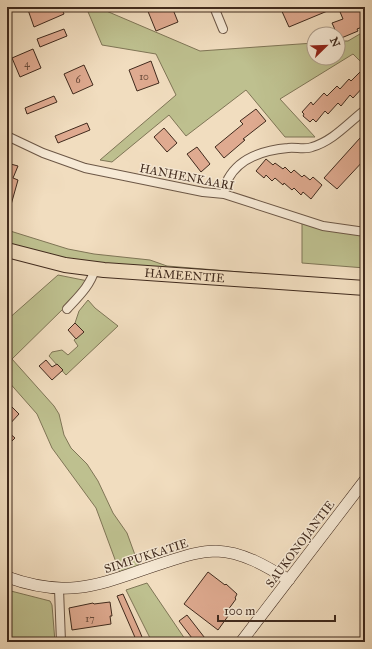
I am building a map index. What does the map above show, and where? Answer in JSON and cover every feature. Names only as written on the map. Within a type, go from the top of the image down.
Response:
[{"type":"highway","name":"HÄMEENTIE","points":[[7,250],[65,265],[95,269],[365,288]]},
{"type":"street","points":[[214,7],[223,29]]},
{"type":"street","points":[[224,194],[227,181],[233,172],[243,162],[268,150],[311,148],[334,135],[365,110]]},
{"type":"street","name":"HANHENKAARI","points":[[7,136],[43,153],[86,168],[203,192],[224,194],[324,226],[365,232]]},
{"type":"street","points":[[67,309],[92,280],[95,269]]},
{"type":"street","name":"SAUKONOJANTIE","points":[[242,642],[365,480]]},
{"type":"street","name":"SIMPUKKATIE","points":[[7,577],[26,584],[59,589],[78,588],[101,584],[194,553],[217,551],[241,555],[267,567],[289,580]]},
{"type":"street","points":[[59,589],[61,642]]},
{"type":"green space","points":[[86,7],[103,7],[104,10],[200,51],[306,44],[306,66],[334,66],[280,99],[315,137],[285,137],[246,90],[186,136],[169,115],[112,162],[100,160],[176,95],[156,54],[102,45]]},
{"type":"green space","points":[[365,31],[365,66],[353,54],[346,58],[346,41]]},
{"type":"green space","points":[[302,220],[365,232],[365,268],[302,263]]},
{"type":"green space","points":[[7,230],[68,249],[94,254],[150,260],[167,266],[252,273],[194,271],[66,260],[40,254],[7,243]]},
{"type":"green space","points":[[58,275],[88,281],[65,307],[12,359],[54,406],[59,414],[64,435],[71,448],[87,464],[98,481],[113,513],[127,533],[139,566],[120,573],[96,508],[52,448],[37,414],[7,380],[7,320]]},
{"type":"green space","points":[[88,300],[95,308],[118,326],[66,375],[49,356],[52,352],[62,350],[68,355],[78,346],[74,340],[83,332],[75,323],[79,311]]},
{"type":"green space","points":[[147,583],[187,642],[152,642],[126,590]]},
{"type":"green space","points":[[7,590],[50,601],[52,605],[55,642],[7,642]]},
{"type":"building","points":[[27,7],[61,7],[64,14],[34,27]]},
{"type":"building","points":[[151,7],[172,7],[178,22],[156,31],[147,9]]},
{"type":"building","points":[[280,7],[337,7],[289,27]]},
{"type":"building","points":[[338,7],[365,7],[365,26],[357,29],[358,31],[346,36],[346,26],[333,26],[332,23],[343,19]]},
{"type":"building","points":[[64,29],[67,36],[40,47],[37,39]]},
{"type":"building","points":[[33,49],[41,68],[20,77],[12,58]]},
{"type":"building","points":[[151,61],[159,83],[137,91],[129,70]]},
{"type":"building","points":[[84,65],[93,85],[73,94],[64,74]]},
{"type":"building","points":[[361,71],[365,74],[365,85],[353,98],[350,95],[341,106],[338,103],[328,114],[325,111],[316,122],[313,119],[310,122],[303,116],[304,114],[302,112],[311,102],[313,105],[324,93],[327,96],[337,86],[340,89],[349,79],[351,81]]},
{"type":"building","points":[[54,96],[57,102],[27,114],[25,108]]},
{"type":"building","points":[[256,109],[266,121],[243,139],[245,140],[224,158],[215,147],[243,124],[240,121]]},
{"type":"building","points":[[87,123],[90,130],[58,143],[55,136]]},
{"type":"building","points":[[164,128],[177,143],[167,152],[154,137]]},
{"type":"building","points":[[360,138],[365,143],[365,159],[337,189],[324,178]]},
{"type":"building","points":[[197,147],[210,164],[201,172],[187,154]]},
{"type":"building","points":[[266,159],[273,165],[275,163],[283,169],[285,167],[291,173],[294,170],[302,177],[304,175],[310,180],[313,177],[322,185],[311,199],[303,192],[301,195],[294,188],[292,190],[284,183],[283,185],[275,178],[272,181],[266,175],[264,178],[256,171]]},
{"type":"building","points":[[7,163],[18,166],[13,178],[18,180],[9,212],[7,212]]},
{"type":"building","points":[[75,323],[84,332],[76,339],[68,330]]},
{"type":"building","points":[[46,360],[52,367],[57,364],[63,370],[52,380],[39,366]]},
{"type":"building","points":[[7,402],[19,414],[7,427]]},
{"type":"building","points":[[7,431],[15,438],[7,446]]},
{"type":"building","points":[[208,572],[225,585],[226,584],[237,594],[236,599],[228,610],[231,612],[218,630],[184,604]]},
{"type":"building","points":[[123,594],[144,642],[137,642],[117,596]]},
{"type":"building","points":[[110,602],[112,616],[110,616],[111,624],[72,630],[69,608],[93,603]]},
{"type":"building","points":[[187,615],[208,642],[195,642],[179,621]]}]
